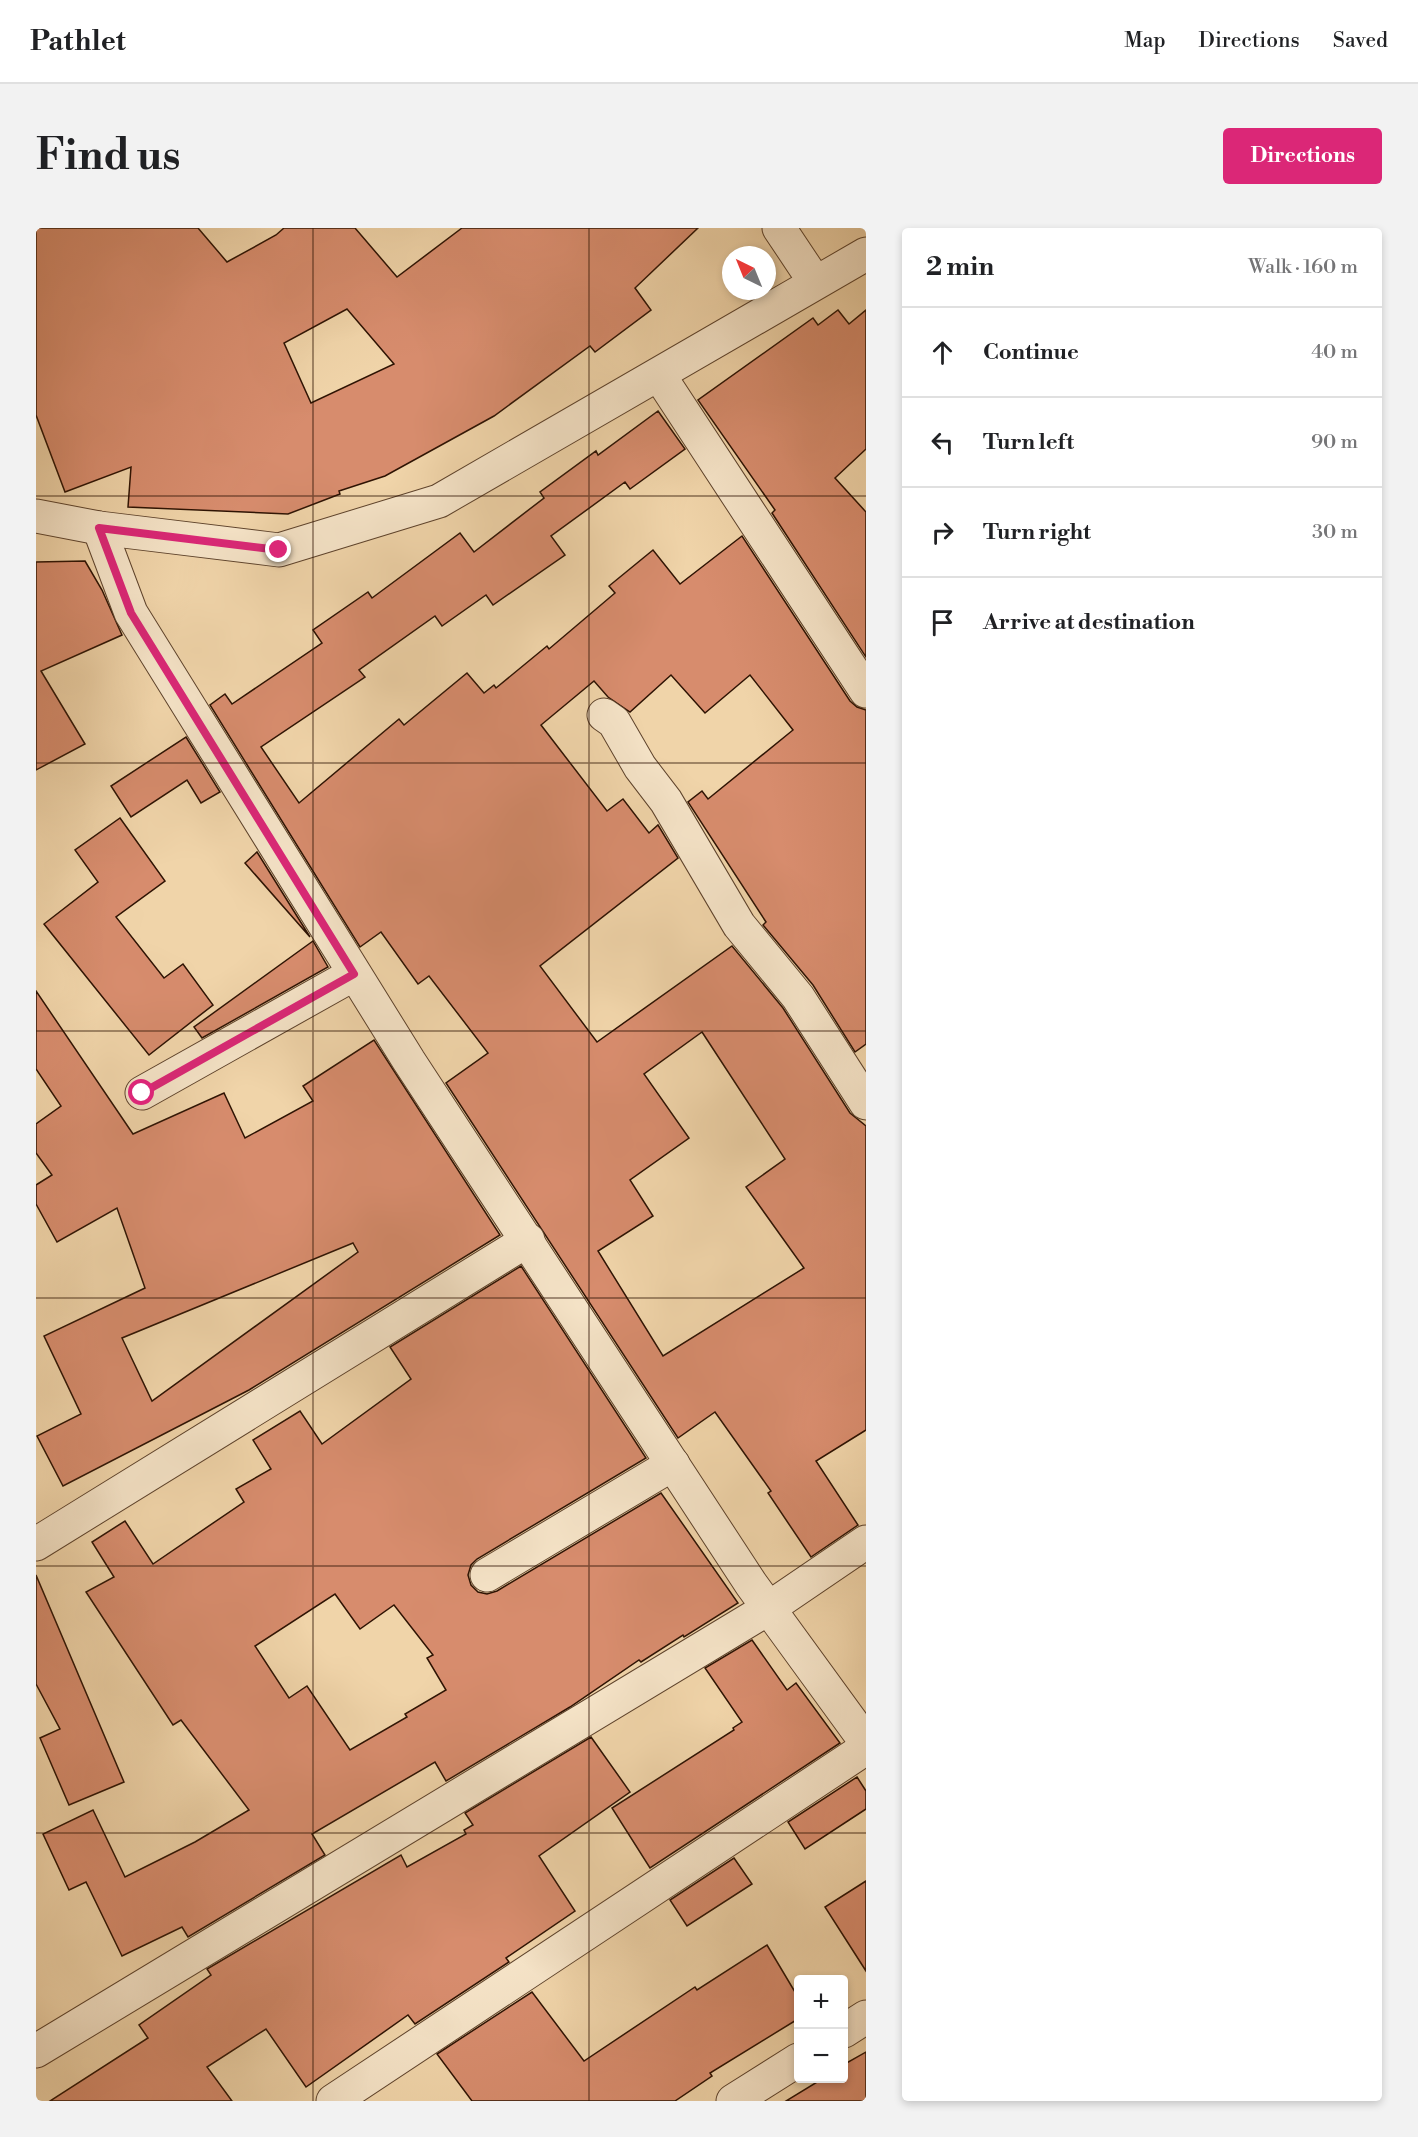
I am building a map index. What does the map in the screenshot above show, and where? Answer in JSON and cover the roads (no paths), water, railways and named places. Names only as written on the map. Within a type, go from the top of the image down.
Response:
[{"type":"street","points":[[779,228],[815,282]]},
{"type":"street","points":[[36,516],[99,528],[279,550],[439,501],[866,254]]},
{"type":"street","points":[[659,375],[866,691]]},
{"type":"street","points":[[99,528],[131,613],[354,974],[673,1464],[769,1608],[866,1742]]},
{"type":"street","points":[[604,715],[614,722],[640,767],[666,801],[740,925],[798,997],[866,1103]]},
{"type":"street","points":[[142,1093],[354,974]]},
{"type":"street","points":[[36,1544],[528,1240]]},
{"type":"street","points":[[487,1575],[673,1464]]},
{"type":"street","points":[[36,2051],[769,1608],[866,1542]]},
{"type":"street","points":[[333,2101],[866,1748]]},
{"type":"street","points":[[846,2029],[866,2017]]},
{"type":"street","points":[[734,2101],[794,2063]]}]
